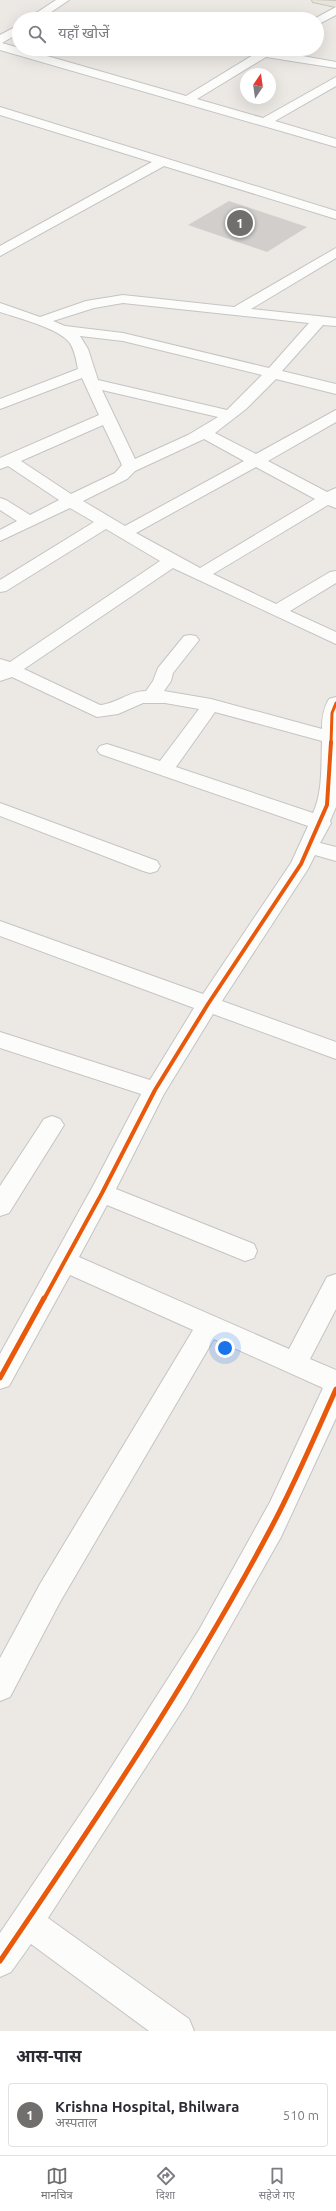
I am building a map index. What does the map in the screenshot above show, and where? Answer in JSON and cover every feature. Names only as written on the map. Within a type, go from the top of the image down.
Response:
[{"type":"main road","points":[[316,0],[336,4]]},
{"type":"street","points":[[41,0],[61,2]]},
{"type":"street","points":[[45,12],[61,2]]},
{"type":"street","points":[[324,18],[336,10]]},
{"type":"street","points":[[0,40],[12,32]]},
{"type":"street","points":[[0,46],[12,49]]},
{"type":"street","points":[[35,56],[336,143]]},
{"type":"street","points":[[187,100],[260,56]]},
{"type":"street","points":[[292,56],[336,65]]},
{"type":"street","points":[[264,122],[336,81]]},
{"type":"street","points":[[0,111],[336,215]]},
{"type":"street","points":[[7,125],[20,117]]},
{"type":"street","points":[[0,252],[163,161]]},
{"type":"street","points":[[237,312],[336,252]]},
{"type":"street","points":[[41,321],[87,304],[105,300],[123,299],[336,322]]},
{"type":"street","points":[[3,310],[41,321],[63,330],[74,338],[81,349],[89,377],[129,461],[129,468]]},
{"type":"street","points":[[0,536],[72,502],[121,476],[129,468],[204,433],[230,415],[272,373],[319,320]]},
{"type":"street","points":[[63,330],[123,337],[336,389]]},
{"type":"street","points":[[0,404],[89,377],[230,415]]},
{"type":"street","points":[[124,533],[256,461],[336,415]]},
{"type":"street","points":[[4,462],[108,417]]},
{"type":"street","points":[[204,433],[256,461],[333,498]]},
{"type":"street","points":[[4,462],[172,561],[336,639]]},
{"type":"street","points":[[200,575],[333,498]]},
{"type":"street","points":[[0,503],[30,522]]},
{"type":"street","points":[[0,587],[104,522]]},
{"type":"street","points":[[4,670],[172,561]]},
{"type":"street","points":[[277,611],[336,576]]},
{"type":"street","points":[[152,697],[162,681],[164,672],[190,640]]},
{"type":"street","points":[[4,670],[97,711],[111,710],[140,697],[152,697],[211,706],[330,737]]},
{"type":"street","points":[[164,769],[211,706]]},
{"type":"street","points":[[3,1367],[102,1193],[155,1090],[208,1004],[301,864],[321,823],[327,805],[330,782],[330,737],[335,710]]},
{"type":"street","points":[[107,750],[321,823]]},
{"type":"street","points":[[0,809],[150,866]]},
{"type":"street","points":[[309,847],[336,854]]},
{"type":"street","points":[[0,928],[336,1050]]},
{"type":"street","points":[[0,1040],[155,1090]]},
{"type":"street","points":[[0,1206],[52,1125]]},
{"type":"street","points":[[102,1193],[245,1251]]},
{"type":"street","points":[[64,1261],[336,1382]]},
{"type":"street","points":[[295,1363],[336,1284]]},
{"type":"street","points":[[0,1687],[50,1592],[210,1325]]},
{"type":"street","points":[[0,1961],[156,1727],[197,1660],[272,1528],[336,1389]]},
{"type":"street","points":[[27,1922],[177,2031]]},
{"type":"building","points":[[229,201],[307,227],[267,252],[188,225]]},
{"type":"cycle path","points":[[0,1378],[102,1193],[155,1090],[208,1004],[301,864],[327,805],[330,782],[332,713],[336,703]]},
{"type":"cycle path","points":[[0,1961],[72,1856],[142,1749],[209,1640],[280,1511],[336,1389]]},
{"type":"place","name":"Krishna Hospital, Bhilwara","points":[[240,223]]}]
